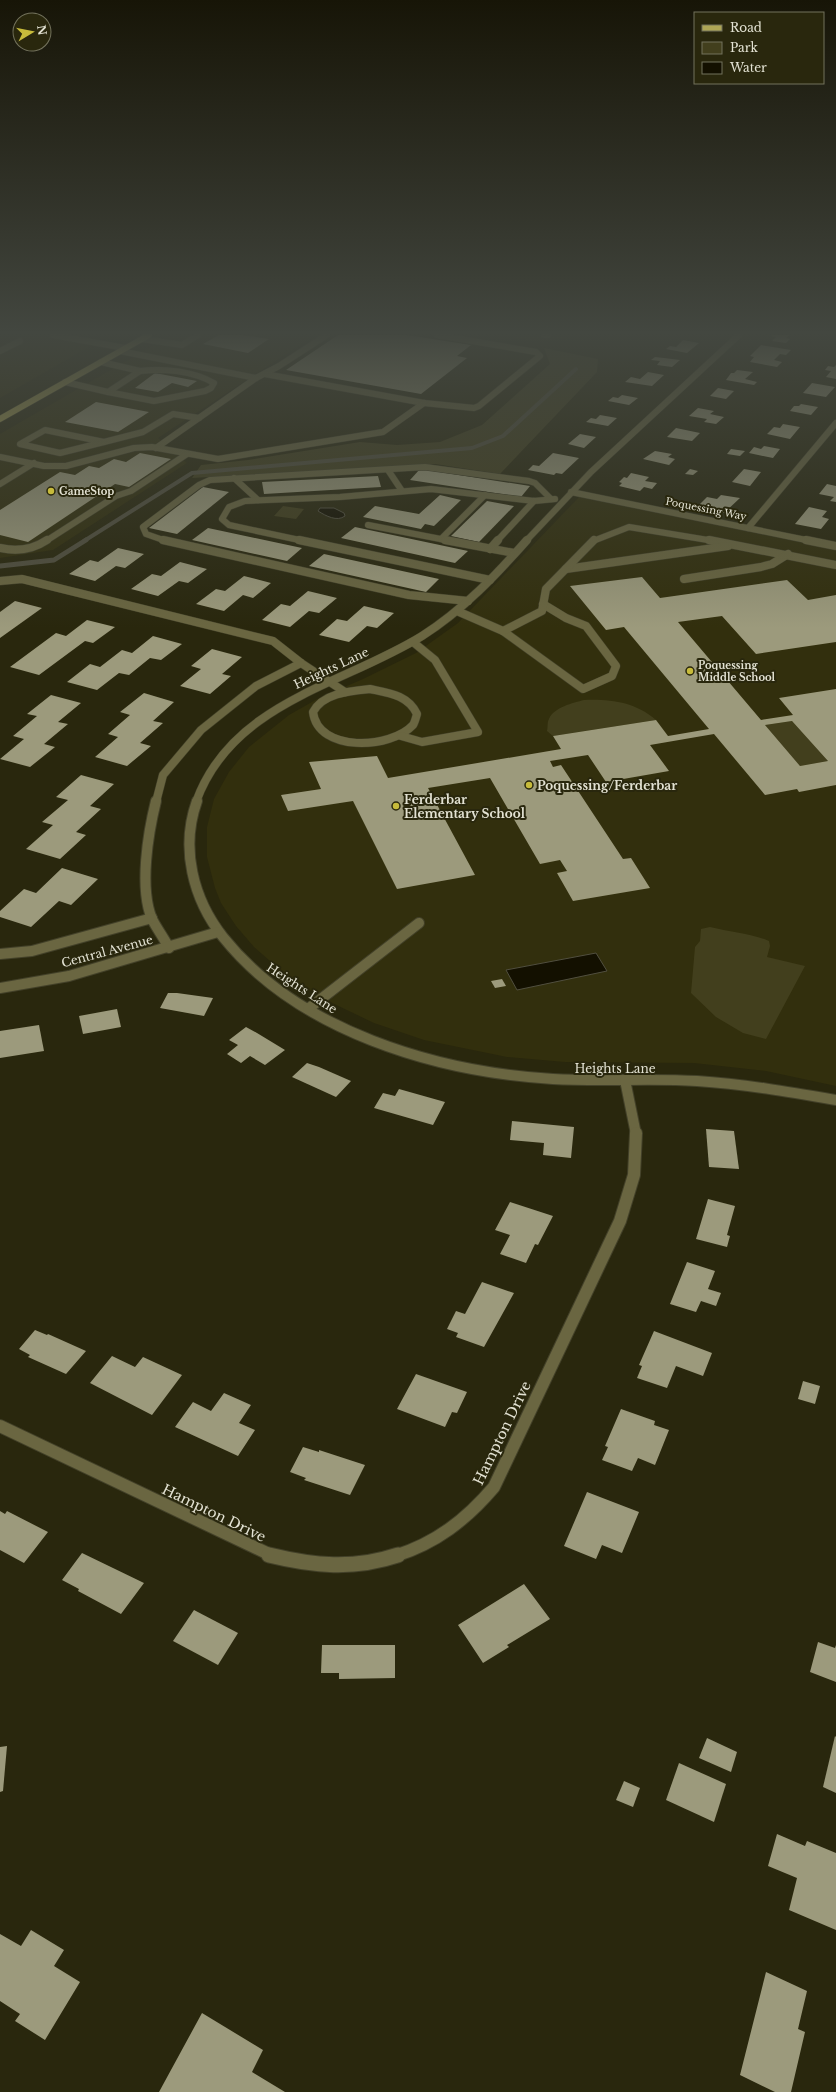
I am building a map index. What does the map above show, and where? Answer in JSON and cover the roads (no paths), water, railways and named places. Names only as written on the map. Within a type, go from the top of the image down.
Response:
[{"type":"street","points":[[40,433],[20,444],[60,453],[141,433]]},
{"type":"street","points":[[58,433],[104,442]]},
{"type":"street","points":[[156,448],[178,433]]},
{"type":"street","points":[[0,457],[34,464],[66,466],[134,448],[156,448],[218,459],[380,433]]},
{"type":"street","name":"Heights Lane","points":[[635,433],[564,499],[490,580],[457,611],[413,642],[310,689],[263,718],[235,742],[213,768],[192,812],[189,827],[189,859],[196,892],[203,908],[218,932],[254,971],[272,986],[308,1009],[339,1026],[393,1048],[420,1057],[480,1071],[542,1079],[713,1082],[791,1091],[836,1100]]},
{"type":"street","points":[[748,528],[828,433]]},
{"type":"street","points":[[0,548],[14,551],[28,549],[44,542],[116,496],[131,491],[187,454]]},
{"type":"street","points":[[0,484],[34,464]]},
{"type":"street","points":[[468,602],[409,595],[169,542],[146,534],[143,527],[199,485],[210,480],[234,478],[435,467],[529,481],[535,483],[551,499]]},
{"type":"street","points":[[388,470],[402,491]]},
{"type":"street","points":[[0,474],[11,477]]},
{"type":"street","points":[[234,478],[258,500]]},
{"type":"street","points":[[490,580],[230,525],[222,519],[224,513],[234,504],[258,500],[340,497],[431,489],[534,501],[564,499]]},
{"type":"street","name":"Poquessing Way","points":[[571,492],[836,546]]},
{"type":"street","points":[[441,539],[485,495]]},
{"type":"street","points":[[490,549],[534,501]]},
{"type":"street","points":[[368,525],[514,553]]},
{"type":"street","points":[[503,631],[542,611],[546,589],[594,540],[629,528],[738,545],[836,565]]},
{"type":"street","points":[[566,569],[738,545]]},
{"type":"street","points":[[684,579],[772,564],[788,554]]},
{"type":"street","points":[[0,581],[22,579],[273,641],[301,663],[345,692]]},
{"type":"street","points":[[457,611],[503,631],[583,689],[612,676],[616,666],[586,626],[566,618],[543,604]]},
{"type":"street","points":[[401,736],[422,742],[478,732],[435,660],[413,642]]},
{"type":"street","points":[[169,948],[152,918],[145,893],[149,828],[163,775],[201,730],[256,686],[301,663]]},
{"type":"street","points":[[370,689],[387,691],[401,696],[412,703],[417,711],[417,720],[411,728],[401,736],[387,741],[359,743],[337,739],[324,734],[316,726],[313,717],[316,708],[324,700],[345,692],[370,689]]},
{"type":"street","points":[[0,954],[32,951],[152,918]]},
{"type":"street","points":[[308,1009],[420,923]]},
{"type":"street","name":"Central Avenue","points":[[0,988],[69,976],[169,948],[218,932]]},
{"type":"street","name":"Hampton Drive","points":[[0,1426],[268,1555],[306,1564],[345,1566],[385,1561],[422,1548],[454,1529],[481,1505],[494,1487],[617,1226],[628,1200],[636,1168],[636,1137],[625,1080]]},
{"type":"water","points":[[320,508],[334,508],[344,513],[345,516],[342,518],[332,518],[318,511]]},
{"type":"water","points":[[596,953],[607,971],[517,990],[506,970]]},
{"type":"waterway","points":[[84,541],[192,473],[472,448],[503,436],[507,433]]},
{"type":"waterway","points":[[0,566],[54,560],[86,540]]},
{"type":"place","name":"GameStop","points":[[51,491]]},
{"type":"place","name":"Poquessing Middle School","points":[[690,671]]},
{"type":"place","name":"Poquessing/Ferderbar","points":[[529,785]]},
{"type":"place","name":"Ferderbar Elementary School","points":[[396,806]]}]
